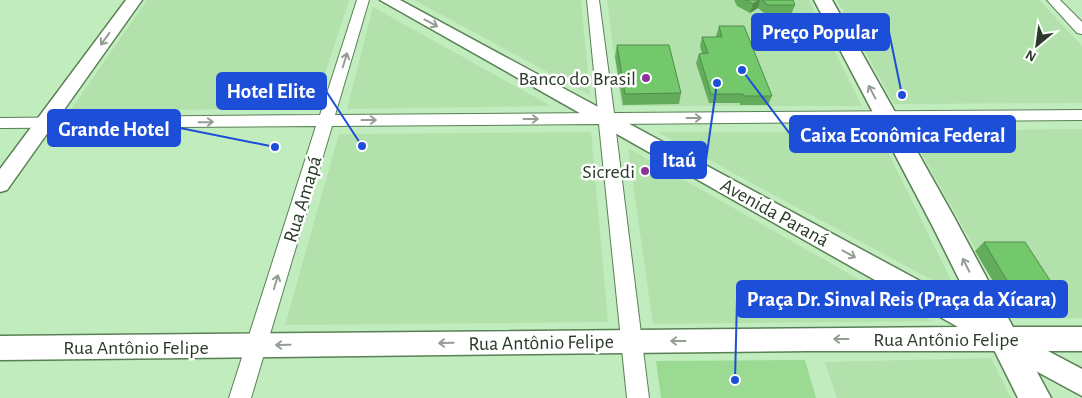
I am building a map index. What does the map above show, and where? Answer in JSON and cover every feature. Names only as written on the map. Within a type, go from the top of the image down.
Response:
[{"type":"main road","points":[[823,0],[945,224],[1035,398]]},
{"type":"street","points":[[0,184],[134,0]]},
{"type":"street","name":"Rua Amapá","points":[[240,398],[363,0]]},
{"type":"street","name":"Avenida Paraná","points":[[388,0],[606,118],[1082,382]]},
{"type":"street","points":[[594,0],[638,398]]},
{"type":"street","points":[[1053,0],[1082,30]]},
{"type":"street","points":[[0,123],[1082,115]]},
{"type":"street","name":"Rua Antônio Felipe","points":[[0,348],[631,341],[1082,339]]},
{"type":"shaded area","points":[[147,0],[349,0],[314,108],[70,111]]},
{"type":"shaded area","points":[[414,0],[581,0],[590,95]]},
{"type":"shaded area","points":[[607,0],[809,0],[862,106],[621,106]]},
{"type":"shaded area","points":[[837,0],[1039,0],[1082,46],[1082,103],[894,104]]},
{"type":"shaded area","points":[[373,7],[551,106],[347,109]]},
{"type":"shaded area","points":[[1082,129],[1082,318],[1015,319],[909,131]]},
{"type":"shaded area","points":[[591,132],[608,322],[285,325],[339,134]]},
{"type":"shaded area","points":[[657,132],[878,132],[958,294]]},
{"type":"shaded area","points":[[628,148],[932,321],[653,324]]},
{"type":"shaded area","points":[[991,358],[1011,398],[837,398],[825,362]]},
{"type":"shaded area","points":[[805,360],[816,398],[661,398],[656,361]]},
{"type":"building","points":[[745,0],[759,0],[753,4]]},
{"type":"building","points":[[762,0],[793,0],[795,5],[768,5]]},
{"type":"building","points":[[719,26],[744,26],[772,96],[711,94],[699,54],[708,53],[702,37],[722,37]]},
{"type":"building","name":"Banco do Brasil","points":[[617,45],[669,45],[681,93],[625,94]]},
{"type":"building","points":[[984,242],[1025,242],[1068,308],[1024,309]]},
{"type":"place","name":"Caixa Econômica Federal","points":[[742,70]]},
{"type":"place","name":"Banco do Brasil","points":[[646,78]]},
{"type":"place","name":"Itaú","points":[[717,83]]},
{"type":"place","name":"Preço Popular","points":[[902,95]]},
{"type":"place","name":"Hotel Elite","points":[[362,146]]},
{"type":"place","name":"Grande Hotel","points":[[275,147]]},
{"type":"place","name":"Sicredi","points":[[645,171]]},
{"type":"place","name":"Praça Dr. Sinval Reis (Praça da Xícara)","points":[[735,380]]}]
